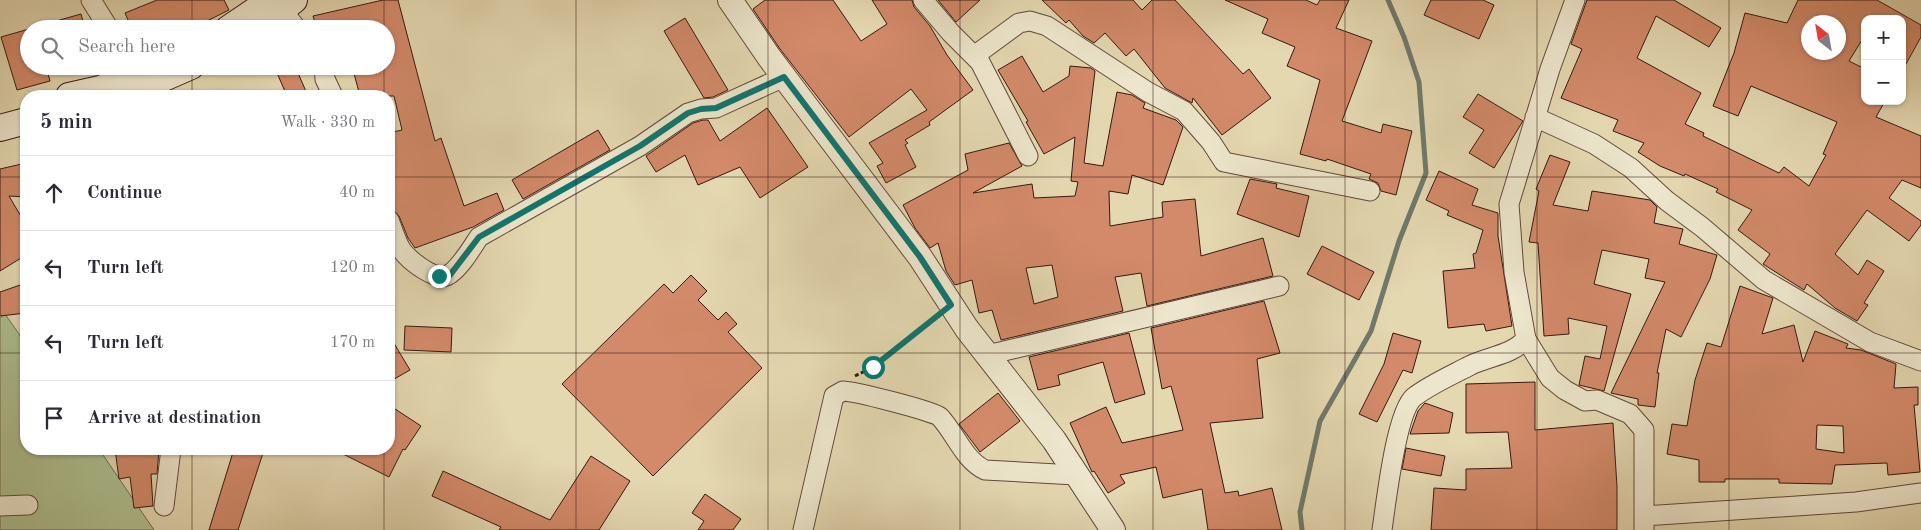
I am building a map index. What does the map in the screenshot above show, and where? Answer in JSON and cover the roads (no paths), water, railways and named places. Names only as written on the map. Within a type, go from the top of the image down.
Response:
[{"type":"main road","points":[[255,20],[286,10]]},
{"type":"main road","points":[[270,20],[286,10]]},
{"type":"main road","points":[[92,90],[129,75]]},
{"type":"main road","points":[[133,90],[169,75]]},
{"type":"main road","points":[[0,113],[20,108]]},
{"type":"main road","points":[[0,128],[20,123]]},
{"type":"street","points":[[91,0],[103,20]]},
{"type":"street","points":[[730,0],[784,77],[920,257],[987,355],[1054,440],[1114,530]]},
{"type":"street","points":[[923,0],[974,56],[988,75],[1028,156]]},
{"type":"street","points":[[1575,0],[1508,204],[1514,272],[1526,339],[1550,378],[1564,390],[1585,401],[1597,400],[1630,414],[1644,430],[1644,523],[1856,502],[1921,493]]},
{"type":"street","points":[[974,56],[1019,23],[1030,21],[1047,26],[1148,92],[1184,111],[1211,142],[1224,162],[1370,191]]},
{"type":"street","points":[[325,75],[330,90]]},
{"type":"street","points":[[395,234],[402,250],[427,272],[444,277],[450,275],[479,237],[640,146],[688,113],[701,109],[716,108],[784,77]]},
{"type":"street","points":[[1535,117],[1594,144],[1631,168],[1667,201],[1702,227],[1764,280],[1870,342],[1921,361]]},
{"type":"street","points":[[987,355],[1279,286]]},
{"type":"street","points":[[1382,530],[1399,430],[1405,411],[1413,398],[1475,363],[1518,348],[1526,339]]},
{"type":"street","points":[[803,530],[834,396],[847,391],[938,414],[969,457],[977,466],[985,470],[1076,475]]},
{"type":"street","points":[[164,506],[170,455]]},
{"type":"street","points":[[0,506],[28,505]]},
{"type":"waterway","points":[[1302,530],[1300,512],[1320,421],[1371,331],[1399,241],[1426,173],[1419,82],[1404,37],[1388,0]]}]
